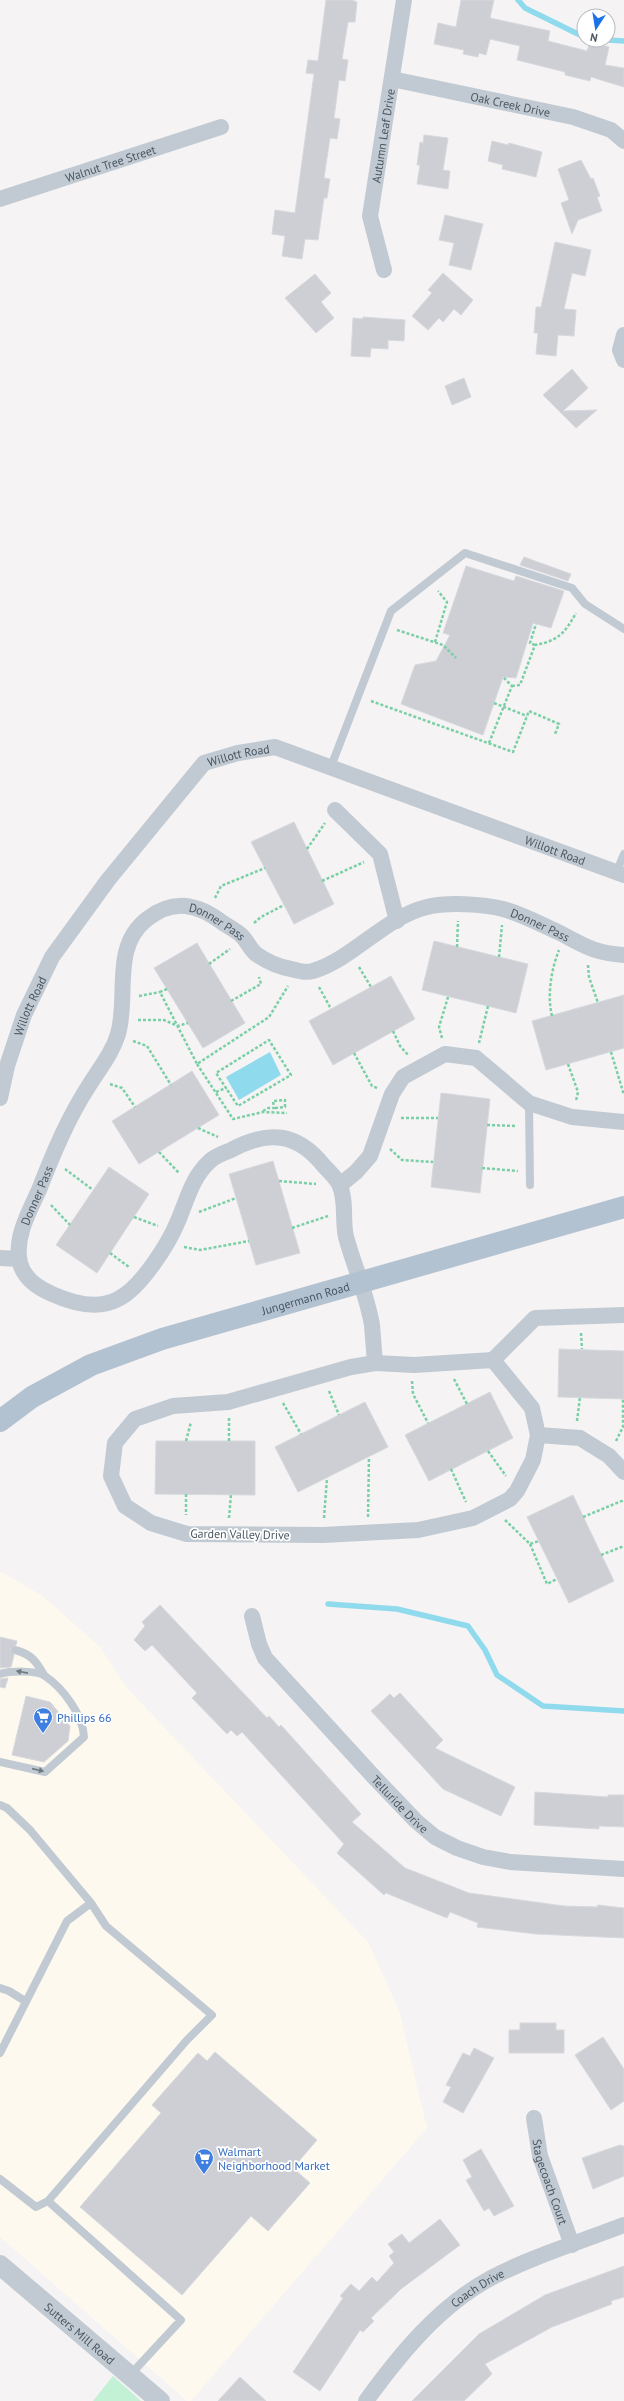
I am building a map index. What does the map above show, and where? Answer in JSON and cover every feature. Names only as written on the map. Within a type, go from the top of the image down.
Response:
[{"type":"main road","name":"Jungermann Road","points":[[0,1421],[32,1396],[91,1365],[162,1339],[624,1208]]},
{"type":"street","name":"Autumn Leaf Drive","points":[[384,270],[370,216],[404,0]]},
{"type":"street","name":"Oak Creek Drive","points":[[392,79],[573,117],[611,130],[624,141]]},
{"type":"street","name":"Walnut Tree Street","points":[[0,199],[220,127]]},
{"type":"street","points":[[624,335],[620,350],[624,360]]},
{"type":"street","name":"Willott Road","points":[[0,1098],[7,1066],[24,1015],[52,957],[108,880],[204,763],[238,753],[275,747],[620,874]]},
{"type":"street","points":[[335,810],[380,854],[397,921]]},
{"type":"street","name":"Donner Pass","points":[[361,1282],[345,1232],[345,1210],[340,1185],[312,1150],[288,1138],[261,1136],[210,1160],[186,1195],[172,1232],[143,1277],[119,1299],[92,1305],[63,1299],[41,1290],[24,1274],[19,1259],[21,1236],[50,1158],[72,1112],[112,1051],[118,1036],[121,1020],[122,964],[135,930],[150,916],[172,907],[193,905],[208,910],[242,936],[255,953],[277,965],[295,971],[311,972],[350,952],[370,936],[426,907],[459,905],[503,909],[565,936],[587,948],[624,955]]},
{"type":"street","points":[[340,1185],[356,1172],[370,1156],[376,1137],[386,1117],[392,1094],[402,1077],[445,1054],[476,1058],[529,1103],[572,1117],[624,1122]]},
{"type":"street","points":[[0,1258],[19,1259]]},
{"type":"street","points":[[361,1282],[371,1323],[375,1363]]},
{"type":"street","points":[[493,1360],[535,1318],[624,1315]]},
{"type":"street","name":"Garden Valley Drive","points":[[493,1360],[532,1408],[538,1435],[533,1460],[517,1491],[510,1499],[473,1518],[418,1530],[323,1535],[228,1536],[187,1534],[151,1523],[125,1506],[111,1476],[115,1443],[135,1419],[173,1406],[228,1402],[275,1390],[323,1374],[375,1363],[410,1365],[493,1360]]},
{"type":"street","points":[[538,1435],[580,1438],[609,1456],[624,1472]]},
{"type":"street","name":"Telluride Drive","points":[[252,1616],[259,1644],[270,1663],[378,1782],[416,1821],[435,1837],[457,1848],[483,1857],[510,1862],[624,1869]]},
{"type":"street","name":"Stagecoach Court","points":[[534,2118],[540,2156],[572,2245]]},
{"type":"street","name":"Coach Drive","points":[[366,2401],[414,2339],[463,2297],[490,2279],[508,2270],[624,2225]]},
{"type":"street","name":"Sutters Mill Road","points":[[0,2264],[57,2322],[130,2375],[160,2401]]},
{"type":"lane","points":[[330,768],[391,611],[465,553],[572,588],[583,601],[624,629]]},
{"type":"lane","points":[[620,874],[624,854]]},
{"type":"lane","points":[[529,1103],[530,1185]]},
{"type":"lane","points":[[0,1762],[45,1772],[84,1737],[84,1728],[67,1698],[44,1675],[34,1658],[25,1652],[15,1650]]},
{"type":"lane","points":[[0,1674],[14,1670],[44,1675]]},
{"type":"lane","points":[[0,1805],[6,1808],[30,1830],[91,1903],[106,1926],[212,2015],[187,2040],[48,2201],[36,2208],[0,2179]]},
{"type":"lane","points":[[0,2053],[25,2001],[68,1921],[91,1903]]},
{"type":"lane","points":[[0,1988],[9,1991],[25,2001]]},
{"type":"lane","points":[[48,2201],[181,2320],[130,2375]]},
{"type":"path","points":[[430,580],[447,602],[435,642]]},
{"type":"path","points":[[536,624],[530,643],[535,645],[552,642],[568,626],[583,601]]},
{"type":"path","points":[[386,626],[442,645],[456,658]]},
{"type":"path","points":[[512,686],[520,685],[535,645]]},
{"type":"path","points":[[503,677],[512,686]]},
{"type":"path","points":[[489,743],[512,686]]},
{"type":"path","points":[[358,696],[513,752],[529,711],[559,724],[555,734]]},
{"type":"path","points":[[494,703],[527,716]]},
{"type":"path","points":[[307,849],[335,810]]},
{"type":"path","points":[[322,881],[380,854]]},
{"type":"path","points":[[208,910],[221,886],[265,868]]},
{"type":"path","points":[[209,964],[222,956],[261,917],[284,905]]},
{"type":"path","points":[[457,947],[459,905]]},
{"type":"path","points":[[499,957],[503,909]]},
{"type":"path","points":[[552,1016],[549,1003],[556,959],[565,936]]},
{"type":"path","points":[[587,948],[589,977],[598,1003]]},
{"type":"path","points":[[350,952],[371,987]]},
{"type":"path","points":[[231,1001],[261,984],[255,953]]},
{"type":"path","points":[[197,1064],[269,1017],[284,995],[295,971]]},
{"type":"path","points":[[311,972],[331,1010]]},
{"type":"path","points":[[167,989],[160,992],[197,1064],[234,1119],[263,1112],[287,1113]]},
{"type":"path","points":[[445,1054],[439,1027],[448,997]]},
{"type":"path","points":[[476,1058],[488,1006]]},
{"type":"path","points":[[121,1020],[164,1020],[178,1026],[188,1023]]},
{"type":"path","points":[[393,1032],[400,1046],[420,1067]]},
{"type":"path","points":[[118,1036],[147,1046],[171,1085]]},
{"type":"path","points":[[269,1040],[291,1075],[238,1106],[226,1088],[216,1073],[269,1040]]},
{"type":"path","points":[[611,1052],[624,1095]]},
{"type":"path","points":[[354,1053],[372,1086],[392,1094]]},
{"type":"path","points":[[568,1064],[578,1092],[572,1117]]},
{"type":"path","points":[[94,1078],[122,1088],[135,1107]]},
{"type":"path","points":[[216,1092],[226,1088]]},
{"type":"path","points":[[263,1112],[268,1108],[274,1108],[286,1108],[285,1100],[273,1101],[274,1108]]},
{"type":"path","points":[[386,1117],[438,1118]]},
{"type":"path","points":[[487,1125],[530,1126]]},
{"type":"path","points":[[376,1137],[402,1160],[433,1162]]},
{"type":"path","points":[[159,1152],[177,1172],[194,1183]]},
{"type":"path","points":[[50,1158],[93,1190]]},
{"type":"path","points":[[482,1168],[529,1172]]},
{"type":"path","points":[[279,1181],[340,1185]]},
{"type":"path","points":[[38,1191],[70,1225]]},
{"type":"path","points":[[172,1232],[236,1198]]},
{"type":"path","points":[[292,1228],[345,1210]]},
{"type":"path","points":[[134,1217],[172,1232],[200,1250],[249,1241]]},
{"type":"path","points":[[110,1253],[143,1277]]},
{"type":"path","points":[[445,1363],[467,1404]]},
{"type":"path","points":[[410,1365],[413,1394],[428,1423]]},
{"type":"path","points":[[323,1374],[339,1415]]},
{"type":"path","points":[[275,1390],[301,1434]]},
{"type":"path","points":[[575,1438],[580,1397]]},
{"type":"path","points":[[609,1456],[622,1427],[623,1398]]},
{"type":"path","points":[[228,1402],[229,1441]]},
{"type":"path","points":[[488,1451],[517,1491]]},
{"type":"path","points":[[367,1532],[369,1457]]},
{"type":"path","points":[[451,1469],[473,1518]]},
{"type":"path","points":[[323,1535],[327,1478]]},
{"type":"path","points":[[186,1494],[187,1534]]},
{"type":"path","points":[[228,1536],[231,1494]]},
{"type":"path","points":[[583,1517],[624,1500]]},
{"type":"path","points":[[511,1527],[530,1544],[547,1584],[557,1579]]},
{"type":"path","points":[[530,1544],[539,1541]]},
{"type":"path","points":[[601,1555],[624,1546]]},
{"type":"shaded area","points":[[0,1571],[44,1597],[100,1647],[127,1688],[368,1942],[399,2010],[427,2128],[191,2401],[187,2401],[0,2237]]},
{"type":"green space","points":[[113,2376],[141,2401],[93,2401]]},
{"type":"water","points":[[270,1052],[281,1075],[239,1100],[226,1077]]},
{"type":"building","points":[[326,0],[352,0],[357,2],[355,22],[348,22],[342,59],[348,60],[345,81],[339,80],[334,118],[340,119],[337,139],[330,138],[324,178],[330,179],[327,198],[324,198],[318,240],[305,239],[302,259],[282,256],[285,236],[272,234],[275,210],[295,213],[314,74],[306,73],[308,60],[318,61]]},
{"type":"building","points":[[461,0],[494,0],[490,18],[550,31],[548,41],[587,51],[588,48],[609,48],[605,65],[624,68],[624,87],[591,77],[590,81],[565,75],[565,72],[517,60],[520,46],[490,39],[486,55],[479,53],[478,57],[463,54],[464,50],[434,44],[438,23],[456,27]]},
{"type":"building","points":[[424,135],[448,138],[443,170],[450,171],[448,189],[417,184],[420,165],[417,165],[420,142],[423,143]]},
{"type":"building","points":[[492,141],[508,145],[509,143],[542,152],[536,177],[502,169],[503,165],[488,161]]},
{"type":"building","points":[[581,160],[591,179],[593,178],[600,196],[597,197],[602,211],[578,220],[572,234],[561,203],[569,200],[558,169]]},
{"type":"building","points":[[445,215],[483,224],[471,270],[449,265],[454,243],[439,240]]},
{"type":"building","points":[[555,242],[591,250],[585,276],[572,273],[564,309],[576,310],[574,336],[558,335],[556,356],[536,354],[538,333],[534,333],[536,307],[541,307]]},
{"type":"building","points":[[443,273],[473,300],[461,315],[454,309],[443,322],[439,318],[428,330],[412,316],[432,293],[428,290]]},
{"type":"building","points":[[315,274],[331,293],[321,302],[334,318],[316,333],[285,298]]},
{"type":"building","points":[[363,317],[405,320],[404,341],[388,340],[388,349],[371,348],[370,357],[351,356],[353,318],[363,319]]},
{"type":"building","points":[[572,369],[588,388],[563,411],[597,410],[576,428],[543,395]]},
{"type":"building","points":[[464,378],[471,397],[452,405],[445,386]]},
{"type":"building","points":[[524,557],[571,574],[568,581],[520,565]]},
{"type":"building","points":[[466,566],[514,581],[516,576],[564,591],[551,628],[533,623],[516,678],[503,677],[483,735],[401,704],[415,665],[436,661],[450,635],[443,633]]},
{"type":"building","points":[[294,822],[334,904],[294,924],[251,842]]},
{"type":"building","points":[[434,941],[528,964],[516,1013],[422,990]]},
{"type":"building","points":[[197,943],[245,1023],[203,1048],[154,968]]},
{"type":"building","points":[[391,976],[415,1019],[333,1065],[309,1021]]},
{"type":"building","points":[[624,995],[624,1048],[546,1070],[532,1021]]},
{"type":"building","points":[[192,1071],[219,1115],[139,1164],[112,1121]]},
{"type":"building","points":[[441,1093],[490,1099],[480,1193],[431,1187]]},
{"type":"building","points":[[273,1161],[300,1253],[256,1265],[229,1174]]},
{"type":"building","points":[[109,1167],[149,1194],[97,1273],[56,1245]]},
{"type":"building","points":[[559,1349],[624,1351],[624,1399],[558,1397]]},
{"type":"building","points":[[490,1392],[513,1438],[429,1481],[405,1435]]},
{"type":"building","points":[[365,1402],[388,1447],[298,1492],[275,1447]]},
{"type":"building","points":[[156,1441],[255,1441],[255,1495],[155,1494]]},
{"type":"building","points":[[573,1495],[614,1581],[569,1603],[527,1517]]},
{"type":"building","points":[[160,1605],[267,1718],[269,1716],[279,1727],[281,1725],[361,1814],[352,1822],[405,1868],[469,1893],[564,1906],[597,1907],[598,1905],[624,1908],[624,1938],[536,1934],[477,1927],[478,1923],[450,1912],[447,1918],[386,1893],[384,1895],[337,1853],[344,1844],[242,1732],[237,1736],[231,1730],[227,1734],[192,1698],[197,1693],[152,1645],[145,1651],[134,1640],[145,1626],[142,1622]]},
{"type":"building","points":[[0,1637],[17,1641],[16,1645],[10,1649],[14,1655],[11,1667],[0,1668]]},
{"type":"building","points":[[8,1678],[5,1688],[0,1687],[0,1679]]},
{"type":"building","points":[[400,1693],[443,1740],[435,1748],[515,1787],[501,1816],[443,1789],[371,1711],[390,1694],[394,1698]]},
{"type":"building","name":"Phillips 66","points":[[26,1696],[50,1702],[70,1726],[68,1741],[44,1762],[12,1755]]},
{"type":"building","points":[[535,1792],[608,1797],[608,1795],[624,1795],[624,1827],[599,1826],[599,1829],[534,1825]]},
{"type":"building","points":[[520,2023],[556,2023],[556,2030],[564,2030],[564,2053],[509,2053],[509,2030],[520,2030]]},
{"type":"building","points":[[603,2037],[624,2069],[624,2101],[611,2110],[575,2055]]},
{"type":"building","points":[[474,2048],[494,2058],[463,2113],[443,2102],[451,2087],[446,2085],[463,2053],[470,2056]]},
{"type":"building","name":"Walmart Neighborhood Market","points":[[215,2052],[317,2140],[293,2168],[310,2183],[268,2231],[251,2216],[182,2295],[80,2207],[161,2113],[152,2105],[198,2053],[207,2061]]},
{"type":"building","points":[[620,2145],[624,2146],[624,2176],[593,2189],[582,2158]]},
{"type":"building","points":[[481,2149],[514,2206],[494,2216],[489,2208],[484,2211],[466,2180],[472,2177],[463,2160]]},
{"type":"building","points":[[440,2219],[460,2245],[401,2289],[371,2318],[374,2321],[363,2332],[360,2330],[320,2391],[293,2372],[343,2298],[340,2296],[351,2284],[359,2291],[372,2277],[377,2282],[394,2263],[389,2256],[394,2252],[388,2244],[402,2234],[409,2243]]},
{"type":"building","points":[[624,2266],[624,2297],[611,2301],[612,2304],[552,2327],[485,2364],[492,2374],[464,2401],[412,2401],[479,2334],[545,2295]]},
{"type":"building","points":[[240,2377],[266,2401],[218,2401]]},
{"type":"waterway","points":[[518,0],[525,8],[576,33]]},
{"type":"waterway","points":[[616,40],[624,41]]},
{"type":"waterway","points":[[328,1604],[397,1609],[468,1626],[485,1650],[497,1675],[543,1706],[624,1711]]},
{"type":"place","name":"Phillips 66","points":[[43,1734]]},
{"type":"place","name":"Walmart Neighborhood Market","points":[[204,2175]]}]
